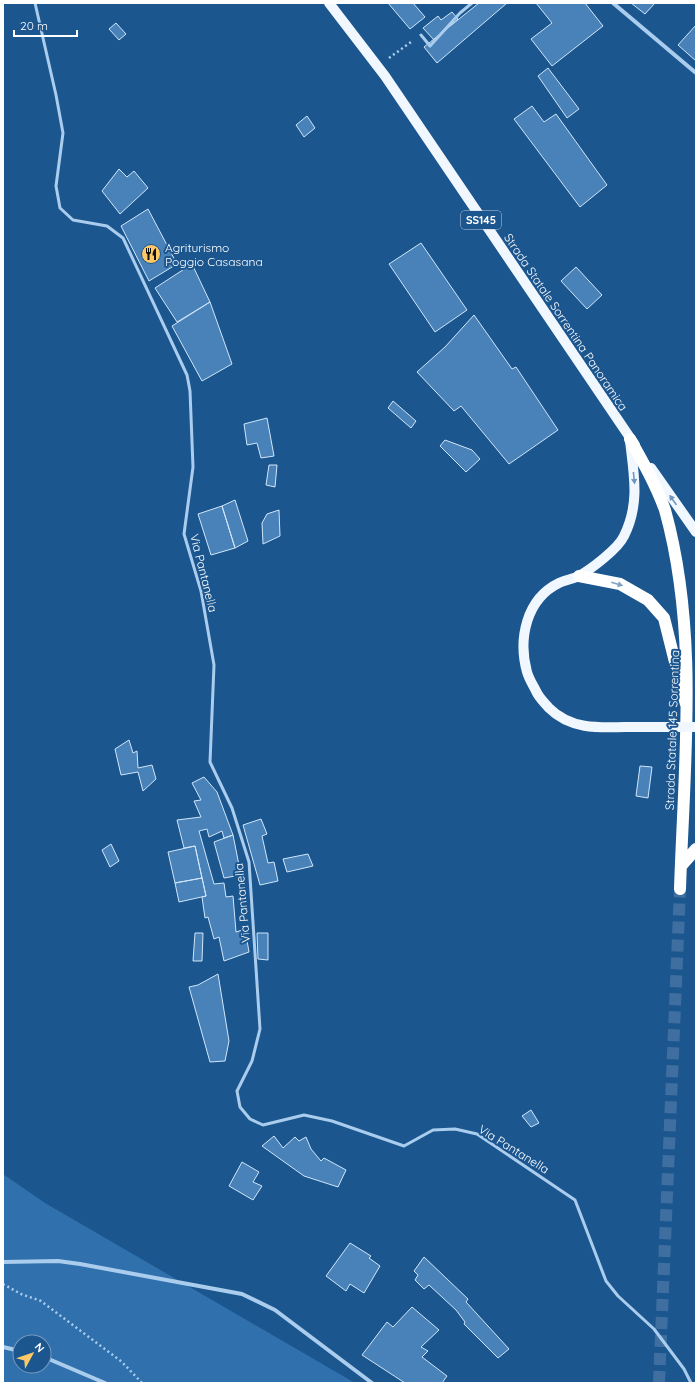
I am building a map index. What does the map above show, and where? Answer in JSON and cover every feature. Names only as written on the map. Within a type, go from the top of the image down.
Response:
[{"type":"highway","name":"Strada Statale 145 Sorrentina","points":[[630,439],[652,478],[665,510],[675,547],[688,626],[691,677],[680,889]]},
{"type":"highway","points":[[579,576],[620,584],[648,600],[664,618],[689,715]]},
{"type":"highway","points":[[681,866],[696,849]]},
{"type":"main road","name":"Strada Statale Sorrentina Panoramica","points":[[329,3],[377,66],[630,439],[696,532]]},
{"type":"main road","points":[[630,439],[636,494],[632,517],[624,538],[605,557],[579,576],[558,584],[538,599],[526,620],[523,643],[527,672],[538,697],[557,716],[581,726],[598,728],[696,727]]},
{"type":"street","points":[[613,3],[696,73]]},
{"type":"street","points":[[3,1262],[58,1261],[242,1294],[275,1310],[372,1383]]},
{"type":"street","points":[[52,1360],[105,1383]]},
{"type":"lane","name":"Via Pantanella","points":[[35,3],[63,133],[56,186],[60,208],[73,220],[107,226],[123,238],[187,375],[190,391],[193,467],[184,534],[201,591],[214,665],[210,762],[232,808],[249,862],[253,913],[260,1029],[252,1061],[237,1091],[240,1107],[250,1119],[263,1125],[304,1115],[332,1121],[404,1146],[433,1130],[455,1129],[477,1134],[575,1200],[606,1281],[618,1296],[654,1329],[684,1370],[691,1383]]},
{"type":"lane","points":[[421,35],[430,46],[460,13],[472,3]]},
{"type":"path","points":[[377,66],[421,35]]},
{"type":"path","points":[[3,1284],[21,1294],[41,1301],[122,1362],[142,1383]]},
{"type":"shaded area","points":[[3,1174],[45,1203],[355,1383],[3,1383]]},
{"type":"building","points":[[388,3],[413,3],[425,17],[410,29]]},
{"type":"building","points":[[479,3],[507,3],[437,63],[424,47]]},
{"type":"building","points":[[536,3],[585,3],[603,26],[552,66],[531,39],[552,23]]},
{"type":"building","points":[[631,3],[655,3],[645,14]]},
{"type":"building","points":[[452,12],[458,19],[434,40],[423,28],[438,16],[441,20]]},
{"type":"building","points":[[116,23],[126,34],[119,40],[109,29]]},
{"type":"building","points":[[696,25],[696,61],[678,45]]},
{"type":"building","points":[[548,68],[579,109],[567,118],[538,76]]},
{"type":"building","points":[[532,106],[544,122],[556,114],[607,185],[580,207],[514,119]]},
{"type":"building","points":[[307,116],[315,128],[304,137],[296,125]]},
{"type":"building","points":[[119,169],[127,177],[134,171],[148,188],[120,214],[102,191]]},
{"type":"building","points":[[148,209],[177,264],[149,281],[121,226]]},
{"type":"building","points":[[421,243],[467,310],[435,332],[389,264]]},
{"type":"building","points":[[192,264],[210,302],[177,322],[155,288]]},
{"type":"building","points":[[576,267],[602,295],[587,309],[561,281]]},
{"type":"building","points":[[210,302],[232,364],[202,381],[172,326]]},
{"type":"building","points":[[474,315],[512,369],[516,367],[558,430],[509,464],[461,406],[454,411],[417,372],[445,347]]},
{"type":"building","points":[[393,401],[416,421],[411,428],[388,408]]},
{"type":"building","points":[[267,418],[274,456],[261,458],[257,443],[247,445],[244,424]]},
{"type":"building","points":[[445,440],[472,450],[480,459],[466,472],[440,446]]},
{"type":"building","points":[[269,465],[277,465],[275,487],[266,485]]},
{"type":"building","points":[[235,500],[248,541],[235,548],[222,506]]},
{"type":"building","points":[[222,506],[235,548],[211,555],[198,514]]},
{"type":"building","points":[[279,510],[280,536],[263,544],[262,523],[267,514]]},
{"type":"building","points":[[129,740],[133,753],[137,751],[138,768],[152,765],[156,779],[143,791],[138,772],[121,775],[115,749]]},
{"type":"building","points":[[640,766],[652,767],[648,798],[636,796]]},
{"type":"building","points":[[204,777],[217,792],[233,835],[224,838],[222,831],[209,837],[207,829],[199,831],[214,884],[224,883],[226,897],[233,896],[236,932],[245,929],[249,952],[224,961],[219,937],[214,939],[208,917],[205,918],[202,897],[206,896],[195,846],[184,848],[177,820],[201,817],[194,801],[201,800],[192,783]]},
{"type":"building","points":[[261,819],[267,834],[262,836],[268,863],[274,862],[278,881],[260,885],[243,825]]},
{"type":"building","points":[[233,835],[241,875],[224,878],[214,842]]},
{"type":"building","points":[[111,844],[119,861],[110,867],[102,850]]},
{"type":"building","points":[[195,846],[202,878],[175,883],[168,852]]},
{"type":"building","points":[[308,854],[313,866],[287,872],[283,859]]},
{"type":"building","points":[[202,878],[206,896],[179,902],[175,883]]},
{"type":"building","points":[[195,933],[203,933],[202,961],[193,961]]},
{"type":"building","points":[[257,933],[268,933],[268,960],[258,959]]},
{"type":"building","points":[[218,974],[229,1041],[225,1061],[210,1062],[189,987],[198,985]]},
{"type":"building","points":[[531,1110],[539,1123],[531,1127],[522,1116]]},
{"type":"building","points":[[274,1136],[283,1148],[295,1137],[299,1141],[306,1137],[311,1149],[321,1161],[324,1158],[346,1170],[338,1187],[304,1176],[262,1146]]},
{"type":"building","points":[[242,1162],[259,1172],[253,1182],[262,1186],[253,1200],[229,1186]]},
{"type":"building","points":[[350,1243],[371,1256],[369,1258],[380,1266],[364,1293],[350,1284],[346,1291],[326,1276]]},
{"type":"building","points":[[424,1257],[468,1299],[466,1302],[509,1349],[498,1358],[464,1324],[465,1322],[456,1310],[429,1285],[424,1289],[415,1280],[418,1275],[414,1271]]},
{"type":"building","points":[[412,1307],[439,1330],[421,1347],[428,1351],[422,1357],[447,1376],[442,1383],[405,1383],[362,1355],[387,1322],[393,1327]]},
{"type":"tunnel","points":[[659,1383],[680,889]]},
{"type":"place","name":"Agriturismo Poggio Casasana","points":[[151,254]]}]
